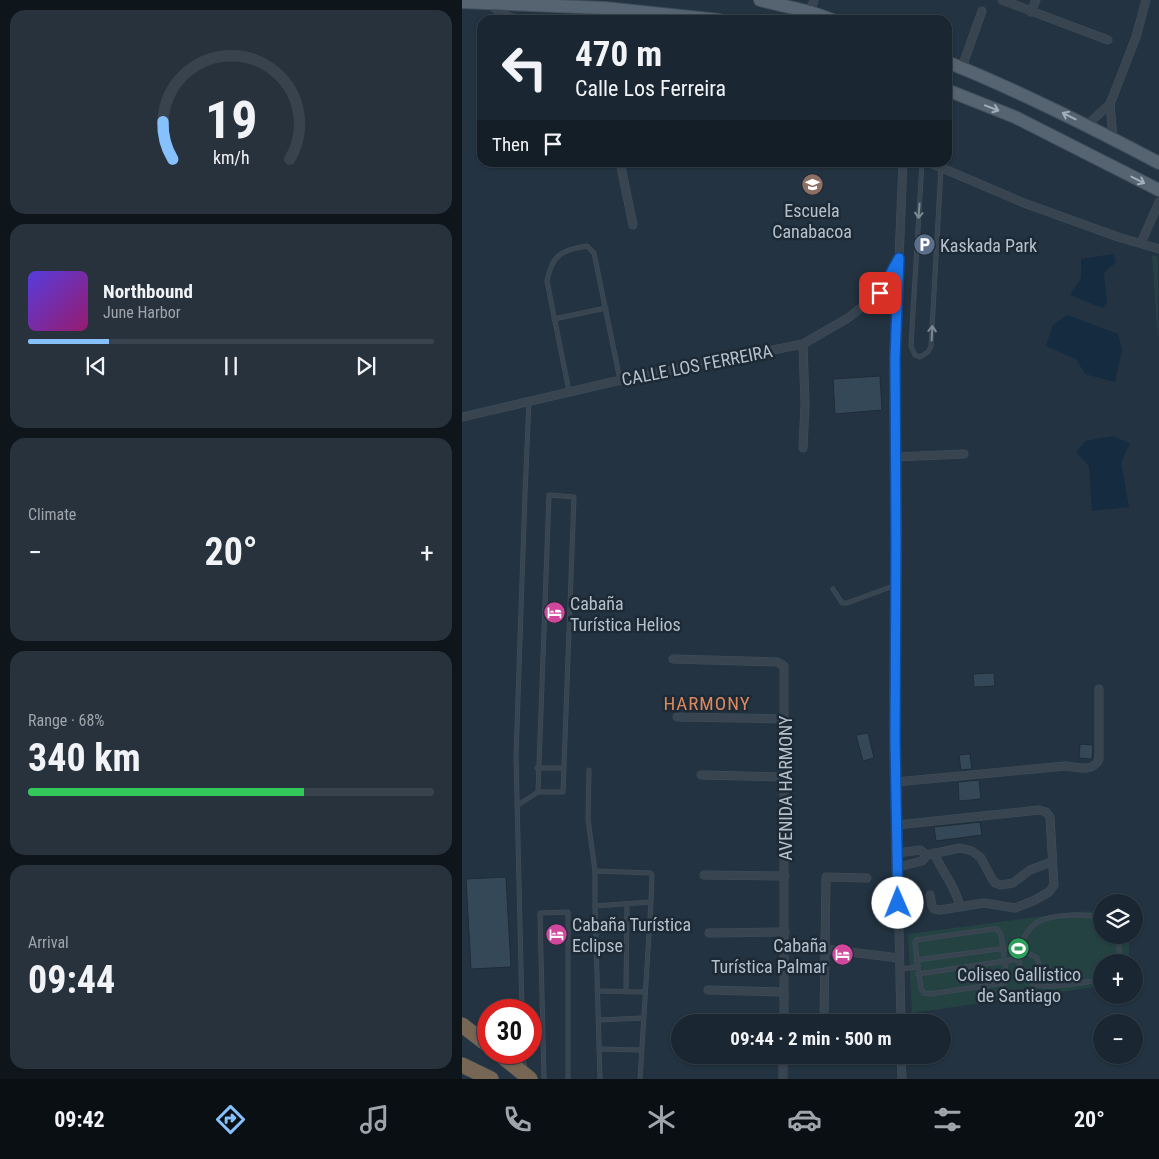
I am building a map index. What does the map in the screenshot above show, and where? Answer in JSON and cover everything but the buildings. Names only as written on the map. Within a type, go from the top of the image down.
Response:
[{"type":"highway","points":[[462,1025],[477,1037]]},
{"type":"highway","points":[[512,1064],[528,1077]]},
{"type":"highway","points":[[462,1065],[491,1079]]},
{"type":"main road","points":[[760,0],[812,6],[826,15]]},
{"type":"main road","points":[[462,2],[604,8],[671,15]]},
{"type":"main road","points":[[952,64],[1087,126],[1158,163]]},
{"type":"main road","points":[[952,92],[1015,117],[1158,190]]},
{"type":"street","points":[[1002,0],[1108,40]]},
{"type":"street","points":[[1031,12],[1036,0]]},
{"type":"street","points":[[1087,126],[1110,104],[1136,37],[1146,0]]},
{"type":"street","points":[[491,3],[502,15]]},
{"type":"street","points":[[962,67],[982,11]]},
{"type":"street","points":[[1110,104],[1113,139]]},
{"type":"street","points":[[621,167],[633,225]]},
{"type":"street","points":[[901,1014],[896,782],[895,357],[903,167]]},
{"type":"street","points":[[941,168],[1024,204],[1158,249]]},
{"type":"street","points":[[1141,243],[1158,202]]},
{"type":"street","name":"CALLE LOS FERREIRA","points":[[462,417],[620,380],[803,344],[848,318],[880,293],[899,258]]},
{"type":"street","points":[[803,344],[805,405],[803,448]]},
{"type":"street","points":[[896,457],[964,454]]},
{"type":"street","name":"AVENIDA HARMONY","points":[[673,659],[772,662],[782,663],[786,670],[784,1014]]},
{"type":"street","points":[[896,782],[1065,766],[1088,768],[1093,766],[1099,759],[1099,689]]},
{"type":"street","points":[[677,717],[786,719]]},
{"type":"street","points":[[701,775],[785,776]]},
{"type":"street","points":[[897,825],[1039,810],[1046,812],[1050,817],[1051,862],[1054,885],[1049,892],[1015,908],[984,903],[940,910],[934,909],[930,895]]},
{"type":"street","points":[[898,867],[922,861],[930,854],[960,848],[972,851],[981,858],[992,879],[998,885],[1013,883],[1030,870],[1051,862]]},
{"type":"street","points":[[898,853],[920,850],[930,854],[952,884],[960,907]]},
{"type":"street","points":[[704,875],[785,876]]},
{"type":"street","points":[[824,1014],[826,877],[867,878]]},
{"type":"street","points":[[709,932],[785,932]]},
{"type":"street","points":[[824,949],[900,958]]},
{"type":"street","points":[[708,990],[784,992]]},
{"type":"street","points":[[783,1064],[783,1079]]},
{"type":"street","points":[[901,1064],[902,1079]]},
{"type":"lane","points":[[922,167],[911,346],[915,356],[920,357],[928,352],[931,346],[941,168]]},
{"type":"lane","points":[[569,391],[547,281],[550,266],[559,254],[574,248],[587,246],[594,252],[620,380]]},
{"type":"lane","points":[[554,319],[606,308]]},
{"type":"lane","points":[[522,999],[516,756],[524,494],[529,400]]},
{"type":"lane","points":[[518,806],[538,792],[563,792],[574,497],[549,495],[537,768],[538,792]]},
{"type":"lane","points":[[833,589],[842,602],[847,603],[896,585]]},
{"type":"lane","points":[[537,768],[563,768]]},
{"type":"lane","points":[[590,770],[588,819],[595,871],[600,1079]]},
{"type":"lane","points":[[595,871],[650,873],[652,875],[640,1079]]},
{"type":"lane","points":[[595,906],[651,902]]},
{"type":"lane","points":[[626,992],[627,904]]},
{"type":"lane","points":[[544,1079],[540,913],[568,912],[568,1079]]},
{"type":"lane","points":[[1093,916],[1067,916],[1038,922],[1030,928],[1019,952],[1020,966],[1026,977],[1036,985],[1056,985],[1093,980]]},
{"type":"lane","points":[[997,929],[1002,935],[1004,948],[1007,979],[1004,983],[930,994],[924,993],[921,990],[915,943],[920,938],[997,929]]},
{"type":"lane","points":[[916,960],[1021,946]]},
{"type":"lane","points":[[1019,952],[1028,953],[1037,958],[1041,972],[1036,985]]},
{"type":"lane","points":[[918,974],[1019,959]]},
{"type":"lane","points":[[900,969],[917,967]]},
{"type":"lane","points":[[598,991],[645,992]]},
{"type":"lane","points":[[598,1020],[643,1018]]},
{"type":"lane","points":[[599,1048],[641,1050]]},
{"type":"lane","points":[[525,1064],[528,1077]]},
{"type":"green space","points":[[1152,255],[1158,257],[1158,343]]},
{"type":"green space","name":"Coliseo Gallístico de Santiago","points":[[1093,911],[1093,944],[1129,944],[1129,954],[1093,954],[1093,987],[912,1013],[908,934],[1074,912]]},
{"type":"water","points":[[1113,254],[1116,262],[1104,273],[1107,302],[1103,308],[1070,295],[1081,278],[1081,259]]},
{"type":"water","points":[[1067,315],[1118,334],[1122,350],[1115,382],[1085,374],[1076,359],[1046,346],[1053,325]]},
{"type":"water","points":[[1114,436],[1130,444],[1121,462],[1129,507],[1092,511],[1089,466],[1076,452],[1085,441]]},
{"type":"place","name":"Escuela Canabacoa","points":[[812,185]]},
{"type":"place","name":"Kaskada Park","points":[[924,245]]},
{"type":"place","name":"Cabaña Turística Helios","points":[[554,613]]},
{"type":"place","name":"Cabaña Turística Eclipse","points":[[556,934]]},
{"type":"place","name":"Coliseo Gallístico de Santiago","points":[[1019,949]]},
{"type":"place","name":"Cabaña Turística Palmar","points":[[843,955]]},
{"type":"district","name":"HARMONY","points":[[707,703]]},
{"type":"route","points":[[880,293],[899,258],[895,357],[895,740],[898,903]]}]
